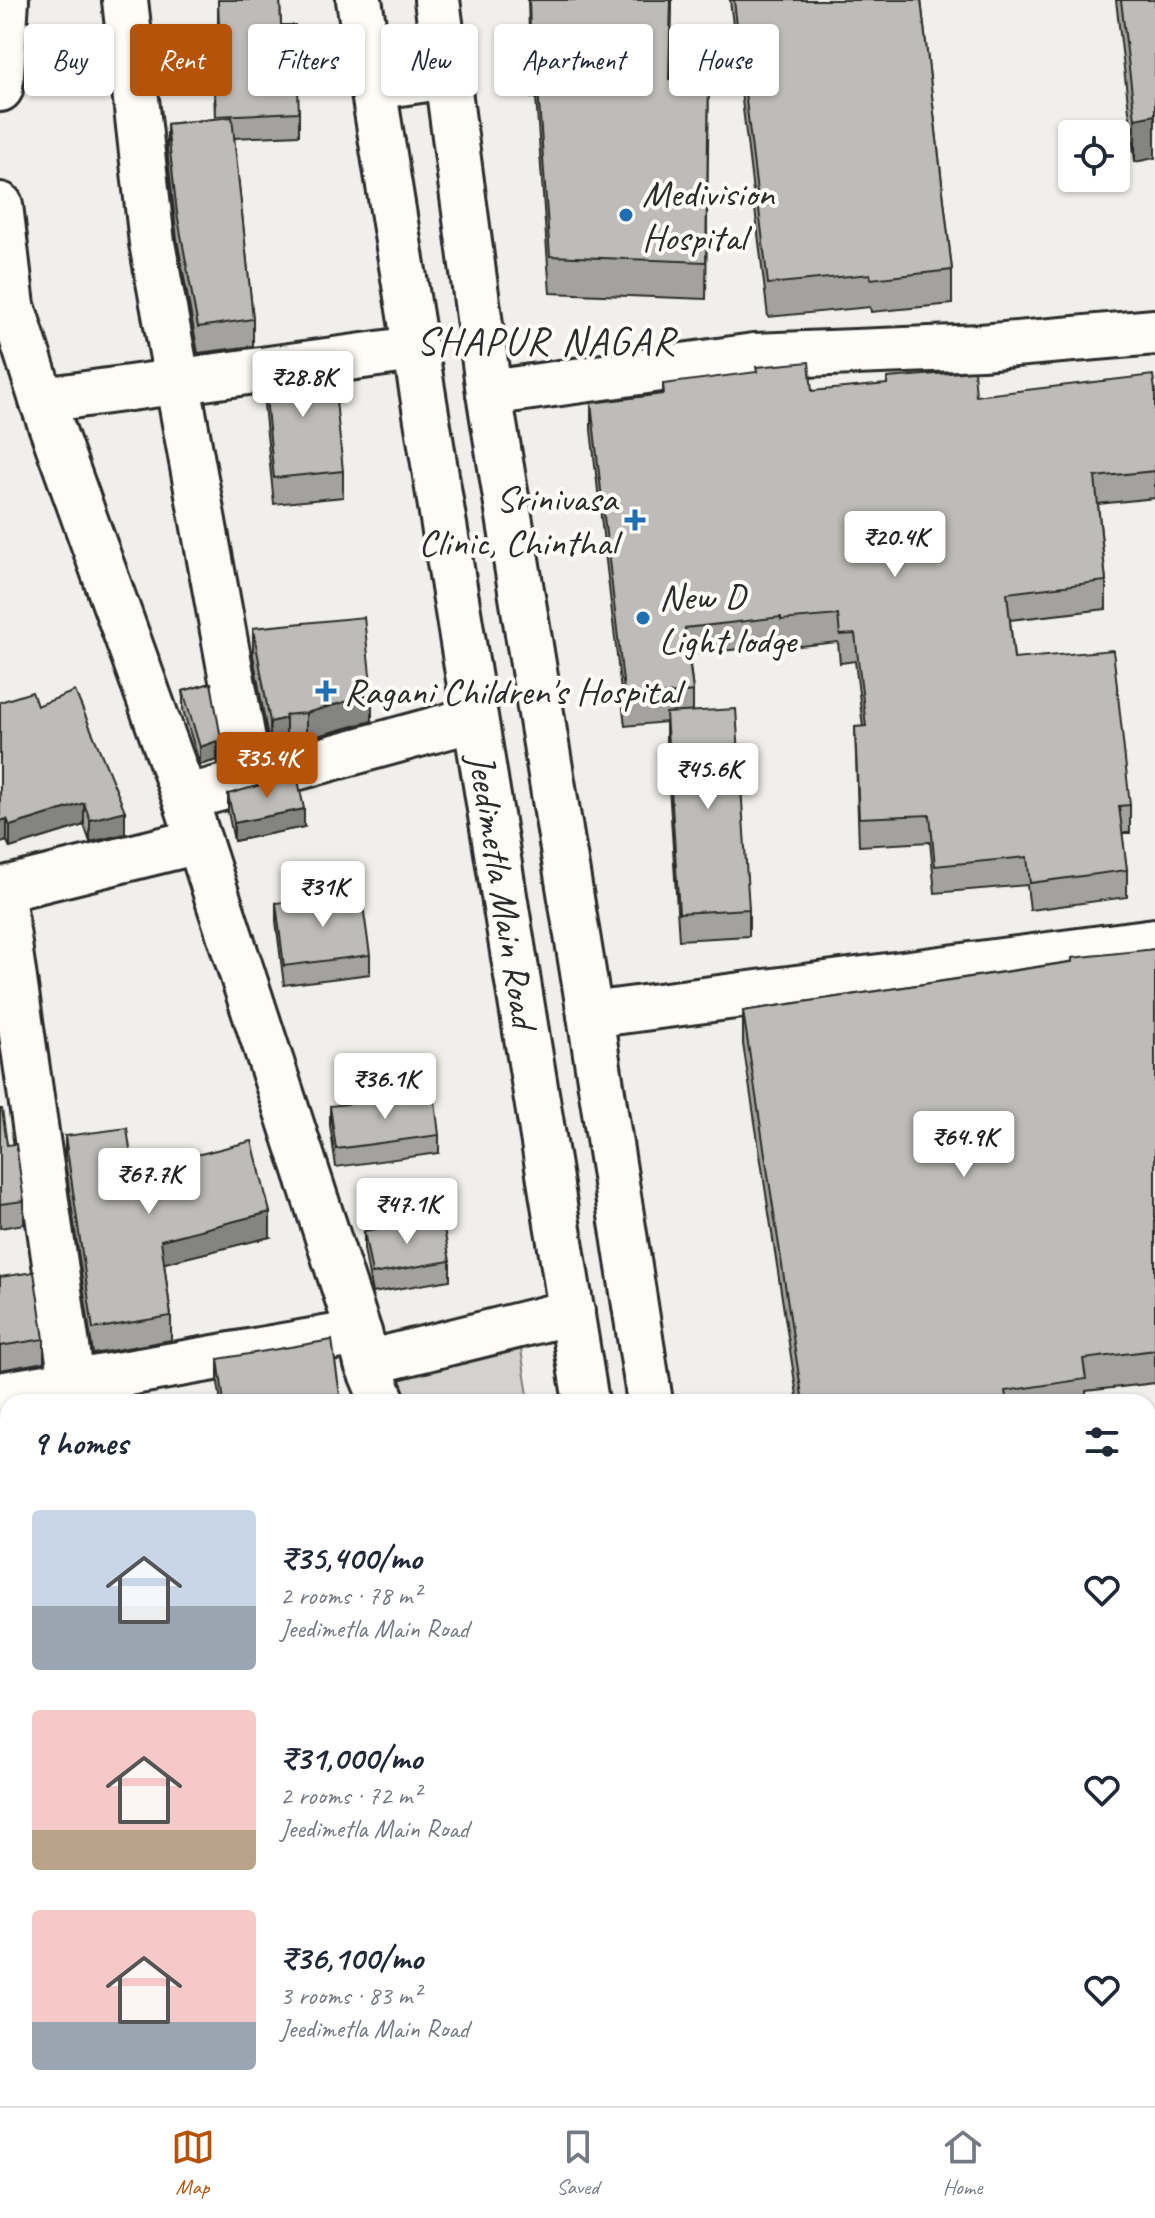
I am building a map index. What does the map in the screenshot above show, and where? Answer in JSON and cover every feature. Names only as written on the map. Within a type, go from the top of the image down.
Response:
[{"type":"street","points":[[1,68],[6,0]]},
{"type":"street","points":[[125,0],[152,243],[250,778]]},
{"type":"street","name":"Jeedimetla Main Road","points":[[359,0],[585,1394]]},
{"type":"street","name":"Jeedimetla Main Road","points":[[437,0],[440,24]]},
{"type":"street","points":[[373,87],[381,86]]},
{"type":"street","name":"Jeedimetla Main Road","points":[[450,96],[489,393],[649,1394]]},
{"type":"street","points":[[0,205],[12,306],[42,400],[185,798],[370,1366]]},
{"type":"street","points":[[489,393],[754,356],[981,347],[1155,332]]},
{"type":"street","points":[[42,400],[414,349]]},
{"type":"street","points":[[185,798],[474,719]]},
{"type":"street","points":[[73,1393],[1,889],[199,841]]},
{"type":"street","points":[[590,1015],[1155,941]]},
{"type":"street","points":[[36,1394],[370,1366],[572,1312]]},
{"type":"shaded area","points":[[519,1336],[528,1394],[392,1394],[381,1372]]},
{"type":"building","points":[[218,0],[280,0],[281,24],[248,24],[248,96],[298,96],[299,112],[216,116],[215,96],[232,96],[232,24],[219,24]]},
{"type":"building","name":"Medivision Hospital","points":[[529,0],[671,0],[669,96],[709,96],[706,262],[550,256],[539,96],[653,96],[653,24],[530,24]]},
{"type":"building","points":[[734,0],[921,0],[952,270],[871,279],[870,274],[768,284],[745,96],[779,96],[779,24],[737,24]]},
{"type":"building","points":[[1121,0],[1155,0],[1155,115],[1135,119]]},
{"type":"building","points":[[232,117],[253,319],[198,327],[177,213],[167,124]]},
{"type":"building","points":[[332,359],[343,471],[274,478],[263,368]]},
{"type":"building","points":[[809,362],[812,391],[887,384],[887,378],[974,371],[976,396],[1153,375],[1155,471],[1095,477],[1106,581],[1007,593],[1014,659],[1113,650],[1130,805],[1119,806],[1127,870],[1030,883],[1027,857],[935,866],[930,815],[859,818],[855,727],[866,726],[855,634],[840,635],[838,615],[781,620],[781,617],[685,628],[693,691],[625,699],[591,403],[664,394],[663,384],[757,372],[756,367]]},
{"type":"building","points":[[364,617],[372,694],[306,713],[285,715],[286,718],[270,722],[253,628]]},
{"type":"building","points":[[211,683],[222,744],[218,745],[217,741],[200,747],[183,691]]},
{"type":"building","points":[[75,691],[125,811],[90,820],[84,803],[10,826],[7,819],[0,821],[0,702],[32,692],[37,706]]},
{"type":"building","points":[[736,709],[749,909],[679,913],[666,713]]},
{"type":"building","points":[[297,775],[304,809],[234,823],[228,794]]},
{"type":"building","points":[[361,891],[370,955],[284,966],[276,903]]},
{"type":"building","points":[[1155,949],[1155,1350],[1083,1359],[1086,1379],[1005,1391],[1006,1394],[802,1394],[743,1011],[1072,962],[1072,958]]},
{"type":"building","points":[[434,1093],[439,1135],[336,1149],[330,1106]]},
{"type":"building","points":[[0,1109],[7,1145],[16,1144],[24,1201],[0,1204]]},
{"type":"building","points":[[127,1128],[133,1171],[252,1141],[270,1212],[161,1240],[171,1316],[93,1329],[65,1136]]},
{"type":"building","points":[[442,1218],[450,1261],[372,1274],[364,1231]]},
{"type":"building","points":[[34,1272],[44,1339],[0,1346],[0,1277]]},
{"type":"building","points":[[332,1340],[340,1394],[223,1394],[218,1359]]},
{"type":"place","name":"Medivision Hospital","points":[[626,215]]},
{"type":"place","name":"Srinivasa Clinic, Chinthal","points":[[635,520]]},
{"type":"place","name":"New D Light lodge","points":[[643,618]]},
{"type":"place","name":"Ragani Children's Hospital","points":[[326,691]]},
{"type":"district","name":"SHAPUR NAGAR","points":[[546,340]]}]
